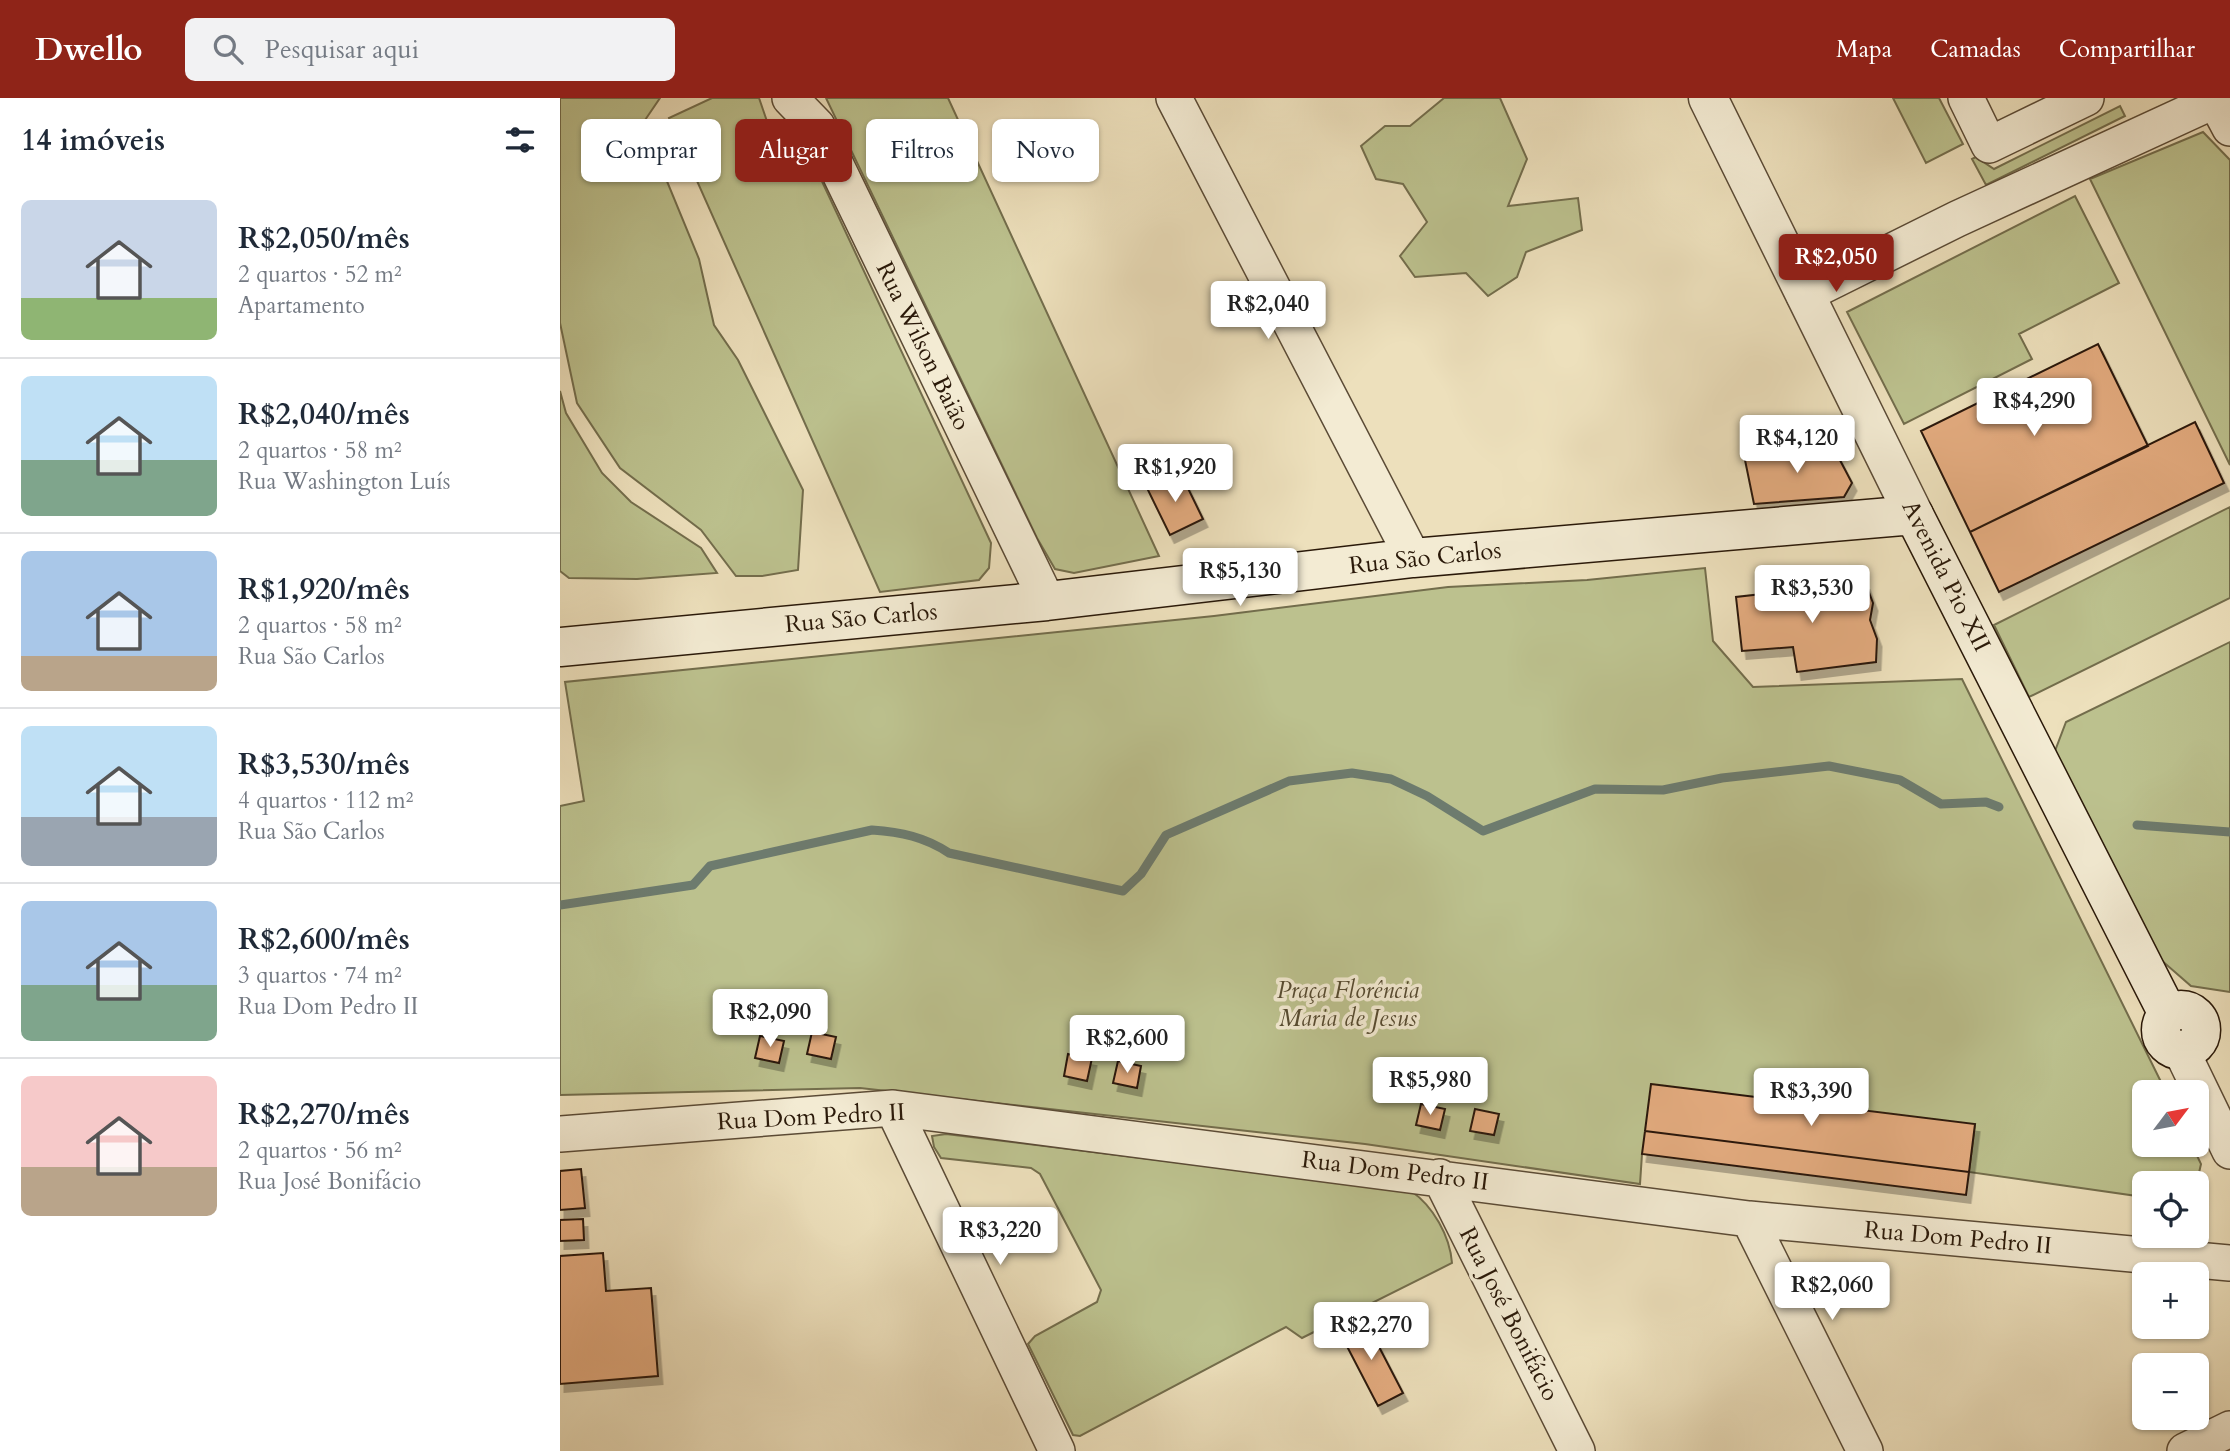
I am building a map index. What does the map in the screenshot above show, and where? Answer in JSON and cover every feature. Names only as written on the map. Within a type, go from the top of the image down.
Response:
[{"type":"main road","name":"Avenida Pio XII","points":[[1708,98],[1914,515],[2195,1032]]},
{"type":"main road","name":"Rua São Carlos","points":[[560,647],[1047,601],[1413,558],[1914,515]]},
{"type":"street","name":"Rua Wilson Baião","points":[[790,98],[817,127],[1047,601]]},
{"type":"street","points":[[1174,98],[1413,558]]},
{"type":"street","points":[[1966,98],[1989,145],[2086,98]]},
{"type":"street","points":[[1804,295],[1957,219],[2220,106]]},
{"type":"street","name":"Avenida Pio XII","points":[[2195,1032],[2230,1151]]},
{"type":"street","points":[[893,1108],[1057,1451]]},
{"type":"street","name":"Rua Dom Pedro II","points":[[560,1134],[893,1108],[1749,1219],[2230,1263]]},
{"type":"street","name":"Rua José Bonifácio","points":[[1440,1177],[1577,1451]]},
{"type":"street","points":[[1749,1219],[1865,1451]]},
{"type":"street","points":[[2185,1451],[2230,1429]]},
{"type":"green space","points":[[560,98],[660,98],[646,119],[581,119],[581,182],[667,182],[699,259],[714,325],[738,360],[803,490],[798,570],[762,576],[736,576],[701,530],[620,468],[577,403],[560,323]]},
{"type":"green space","points":[[712,98],[759,98],[766,119],[735,119],[735,182],[822,182],[991,543],[989,568],[979,580],[880,592],[697,182],[721,182],[721,119],[669,118]]},
{"type":"green space","points":[[826,98],[948,98],[958,119],[866,119],[866,181],[852,152],[852,119],[836,119]]},
{"type":"green space","points":[[1444,98],[1500,98],[1527,159],[1508,206],[1578,198],[1582,230],[1526,252],[1517,277],[1488,296],[1466,273],[1415,277],[1400,256],[1427,222],[1403,184],[1376,179],[1361,146],[1385,126],[1410,126]]},
{"type":"green space","points":[[1893,98],[1939,98],[1963,144],[1926,163]]},
{"type":"green space","points":[[2120,106],[2125,116],[1986,185],[1972,159],[1976,157],[1994,169]]},
{"type":"green space","points":[[2203,132],[2230,160],[2230,465],[2090,179]]},
{"type":"green space","points":[[978,163],[1159,556],[1074,573],[1055,569],[1037,538],[866,182],[978,182]]},
{"type":"green space","points":[[2075,196],[2119,283],[2019,334],[2032,359],[1904,424],[1847,312]]},
{"type":"green space","points":[[560,391],[566,413],[602,473],[631,502],[701,548],[717,573],[637,579],[569,578],[560,571]]},
{"type":"green space","points":[[2230,507],[2230,598],[2029,697],[1994,625]]},
{"type":"green space","name":"Praça Florência Maria de Jesus","points":[[1705,568],[1713,641],[1753,687],[1962,679],[2160,1080],[2132,1080],[2132,1157],[2198,1157],[2201,1164],[2199,1171],[2132,1171],[2132,1195],[1969,1172],[1975,1124],[1642,1154],[1640,1184],[1365,1144],[860,1088],[560,1095],[560,806],[584,801],[565,682],[1214,616],[1448,587],[1587,580]]},
{"type":"green space","points":[[2230,642],[2230,992],[2191,986],[2153,953],[2055,751],[2066,722]]},
{"type":"green space","points":[[946,1134],[1411,1191],[1439,1222],[1448,1242],[1452,1263],[1302,1338],[1286,1327],[1080,1436],[1073,1435],[1028,1344],[1035,1336],[1097,1302],[1101,1290],[1040,1174],[1031,1168],[941,1158],[934,1147],[932,1136]]},
{"type":"building","points":[[2098,344],[2148,446],[1970,532],[1921,431]]},
{"type":"building","points":[[2195,422],[2224,483],[1999,592],[1970,532]]},
{"type":"building","points":[[1777,434],[1798,437],[1798,453],[1825,449],[1826,444],[1832,445],[1852,483],[1844,497],[1754,504],[1745,460],[1781,454]]},
{"type":"building","points":[[1180,472],[1203,519],[1170,535],[1147,488]]},
{"type":"building","points":[[1865,582],[1873,603],[1870,620],[1877,639],[1876,662],[1797,672],[1793,647],[1742,651],[1736,597]]},
{"type":"building","points":[[812,1032],[836,1037],[831,1059],[807,1054]]},
{"type":"building","points":[[760,1036],[784,1041],[779,1063],[755,1058]]},
{"type":"building","points":[[1068,1054],[1092,1058],[1087,1081],[1064,1076]]},
{"type":"building","points":[[1118,1061],[1141,1066],[1137,1088],[1113,1083]]},
{"type":"building","points":[[1651,1084],[1975,1124],[1969,1172],[1645,1131]]},
{"type":"building","points":[[1421,1104],[1445,1109],[1440,1130],[1416,1125]]},
{"type":"building","points":[[1475,1109],[1499,1114],[1494,1135],[1470,1131]]},
{"type":"building","points":[[1645,1131],[1969,1172],[1966,1195],[1642,1154]]},
{"type":"building","points":[[581,1169],[585,1208],[560,1210],[560,1171]]},
{"type":"building","points":[[583,1219],[584,1240],[560,1241],[560,1220]]},
{"type":"building","points":[[603,1253],[606,1291],[651,1288],[658,1376],[560,1384],[560,1256]]},
{"type":"building","points":[[1364,1318],[1403,1393],[1378,1406],[1339,1331]]},
{"type":"waterway","points":[[560,905],[693,885],[710,866],[872,830],[912,836],[949,853],[1123,891],[1141,874],[1166,835],[1289,781],[1352,773],[1391,779],[1427,796],[1483,831],[1595,789],[1663,790],[1722,778],[1829,766],[1900,780],[1941,804],[1986,802],[1999,807]]},
{"type":"waterway","points":[[2137,825],[2230,832]]}]
